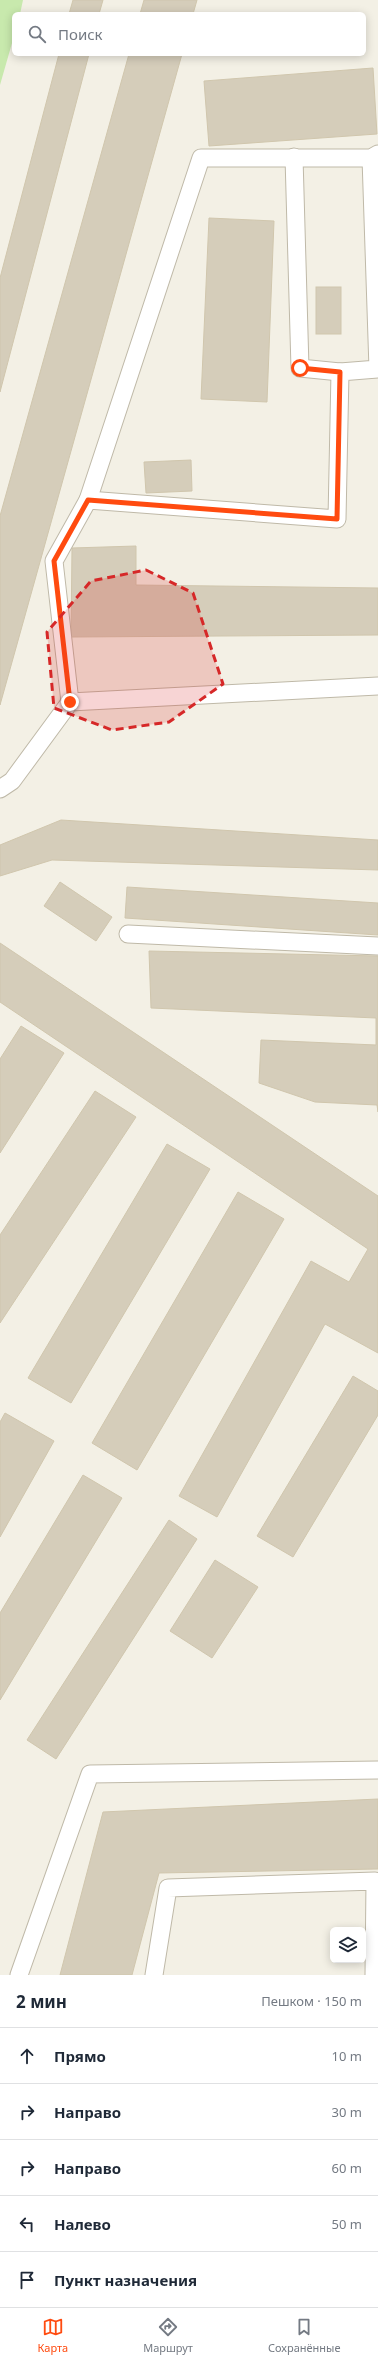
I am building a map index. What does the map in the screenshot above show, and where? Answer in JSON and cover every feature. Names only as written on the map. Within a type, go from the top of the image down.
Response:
[{"type":"lane","points":[[0,789],[12,781],[70,702],[54,561],[88,500],[201,158],[375,156],[378,369],[340,372],[300,368],[294,157]]},
{"type":"lane","points":[[88,500],[337,519],[340,372]]},
{"type":"lane","points":[[70,702],[378,686]]},
{"type":"lane","points":[[128,934],[378,946]]},
{"type":"lane","points":[[19,1975],[90,1774],[378,1770]]},
{"type":"lane","points":[[154,1975],[168,1888],[375,1881],[374,1975]]},
{"type":"highlighted area","points":[[146,570],[193,593],[223,684],[169,722],[112,730],[54,708],[47,632],[91,581]]},
{"type":"green space","points":[[0,0],[23,0],[20,12],[12,12],[12,43],[0,85]]},
{"type":"building","points":[[73,0],[103,0],[100,12],[70,12]]},
{"type":"building","points":[[144,0],[197,0],[194,12],[141,12]]},
{"type":"building","points":[[58,56],[88,56],[0,392],[0,278]]},
{"type":"building","points":[[128,56],[181,56],[0,705],[0,516]]},
{"type":"building","points":[[373,68],[377,134],[209,146],[204,81]]},
{"type":"building","points":[[209,218],[274,221],[267,402],[201,399]]},
{"type":"building","points":[[316,287],[341,287],[341,334],[316,334]]},
{"type":"building","points":[[191,460],[192,491],[146,493],[144,462]]},
{"type":"building","points":[[136,546],[136,585],[378,588],[378,635],[71,637],[72,548]]},
{"type":"building","points":[[61,820],[378,840],[378,870],[52,860],[0,876],[0,845]]},
{"type":"building","points":[[60,882],[112,917],[96,941],[44,906]]},
{"type":"building","points":[[127,887],[378,903],[378,935],[125,918]]},
{"type":"building","points":[[0,943],[378,1196],[378,1353],[325,1324],[217,1517],[179,1496],[311,1261],[349,1282],[368,1249],[0,1002]]},
{"type":"building","points":[[149,951],[378,956],[378,1112],[377,1105],[315,1102],[259,1083],[261,1040],[376,1045],[376,1018],[151,1008]]},
{"type":"building","points":[[21,1026],[64,1053],[0,1153],[0,1059]]},
{"type":"building","points":[[95,1091],[136,1117],[0,1323],[0,1235]]},
{"type":"building","points":[[167,1144],[210,1169],[71,1403],[28,1378]]},
{"type":"building","points":[[238,1192],[284,1219],[137,1470],[92,1443]]},
{"type":"building","points":[[353,1376],[378,1391],[378,1415],[293,1557],[257,1536]]},
{"type":"building","points":[[5,1413],[54,1441],[0,1537],[0,1422]]},
{"type":"building","points":[[83,1475],[122,1498],[0,1700],[0,1613]]},
{"type":"building","points":[[169,1520],[197,1539],[56,1759],[27,1740]]},
{"type":"building","points":[[215,1560],[258,1587],[212,1658],[170,1631]]},
{"type":"building","points":[[378,1799],[378,1869],[159,1873],[132,1975],[60,1975],[103,1812]]},
{"type":"route","points":[[70,702],[54,561],[88,500],[337,519],[340,372],[300,368]]}]
